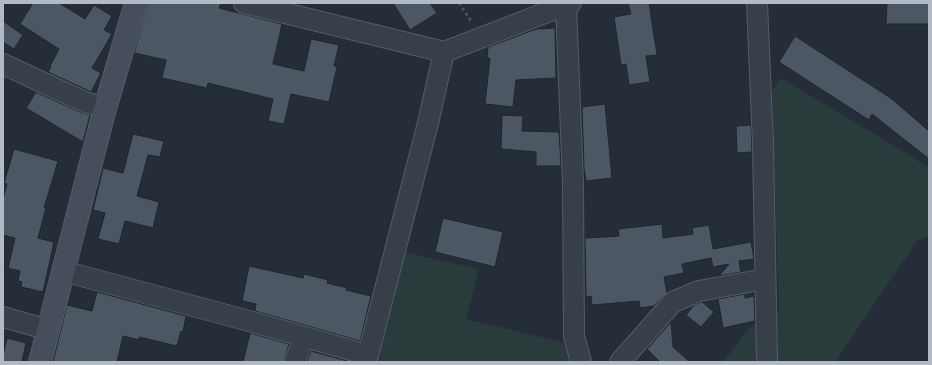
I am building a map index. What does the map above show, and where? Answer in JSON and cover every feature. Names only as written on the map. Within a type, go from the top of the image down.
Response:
[{"type":"street","points":[[40,362],[106,107],[136,3]]},
{"type":"street","points":[[244,3],[444,52],[568,4],[573,183],[574,336],[581,362]]},
{"type":"street","points":[[757,3],[763,144],[767,362]]},
{"type":"street","points":[[63,271],[304,337],[362,358],[368,355],[428,122],[444,52]]},
{"type":"street","points":[[3,64],[87,103],[106,107]]},
{"type":"street","points":[[620,362],[673,302],[699,291],[765,279]]},
{"type":"street","points":[[3,317],[49,330]]},
{"type":"street","points":[[295,362],[304,337]]},
{"type":"path","points":[[460,3],[471,22]]},
{"type":"shaded area","points":[[781,78],[929,168],[929,235],[917,241],[835,362],[723,362],[748,329],[779,312],[772,91]]},
{"type":"shaded area","points":[[400,251],[479,269],[466,319],[570,344],[578,362],[378,362],[371,360]]},
{"type":"building","points":[[33,3],[59,3],[85,19],[94,5],[112,16],[104,30],[112,34],[92,68],[101,73],[91,92],[48,72],[59,49],[20,24]]},
{"type":"building","points":[[148,3],[221,3],[219,8],[282,24],[273,64],[304,71],[311,39],[339,45],[334,66],[337,67],[329,102],[291,94],[284,124],[268,121],[273,99],[208,83],[207,88],[162,78],[166,60],[134,53]]},
{"type":"building","points":[[393,3],[430,3],[437,13],[410,30]]},
{"type":"building","points":[[628,3],[649,3],[657,55],[646,56],[650,82],[629,85],[626,64],[621,65],[614,17],[631,14]]},
{"type":"building","points":[[887,3],[929,3],[929,24],[886,24]]},
{"type":"building","points":[[3,21],[23,35],[14,49],[3,42]]},
{"type":"building","points":[[555,28],[556,78],[516,80],[513,107],[485,104],[490,58],[487,58],[488,47],[536,29]]},
{"type":"building","points":[[795,36],[892,99],[929,131],[929,159],[872,114],[869,120],[779,62]]},
{"type":"building","points":[[36,92],[82,113],[90,115],[83,142],[26,108]]},
{"type":"building","points":[[605,104],[612,178],[586,181],[584,168],[582,107]]},
{"type":"building","points":[[502,115],[523,116],[522,131],[559,132],[561,166],[536,166],[536,152],[501,149]]},
{"type":"building","points":[[751,125],[752,152],[737,153],[736,126]]},
{"type":"building","points":[[133,134],[164,141],[160,157],[148,155],[137,196],[159,202],[153,228],[125,221],[119,244],[98,239],[105,213],[93,210],[103,168],[123,173]]},
{"type":"building","points":[[14,149],[58,161],[44,208],[46,208],[38,238],[54,242],[43,292],[21,287],[22,282],[18,281],[20,271],[8,268],[15,238],[3,235],[3,198],[7,184],[4,183]]},
{"type":"building","points":[[443,218],[503,232],[495,267],[435,252]]},
{"type":"building","points":[[662,224],[663,238],[693,234],[692,228],[709,225],[713,249],[751,242],[754,259],[739,261],[741,272],[719,276],[729,264],[713,267],[711,258],[682,264],[684,273],[664,277],[667,293],[654,306],[640,308],[639,301],[592,305],[591,296],[586,297],[585,238],[619,236],[618,229]]},
{"type":"building","points":[[249,266],[303,278],[304,274],[328,280],[327,283],[347,288],[346,290],[371,296],[360,341],[255,311],[256,304],[242,301]]},
{"type":"building","points":[[97,292],[186,316],[183,332],[181,331],[177,346],[139,337],[139,340],[123,336],[117,362],[53,362],[67,305],[92,311]]},
{"type":"building","points":[[745,294],[745,298],[754,296],[755,321],[723,328],[718,299]]},
{"type":"building","points":[[702,302],[714,312],[701,327],[686,315],[694,305]]},
{"type":"building","points":[[671,322],[673,347],[690,362],[660,362],[647,349]]},
{"type":"building","points":[[250,333],[289,344],[284,362],[243,362]]},
{"type":"building","points":[[7,338],[26,343],[22,362],[3,362]]},
{"type":"building","points":[[311,351],[347,361],[307,362]]}]
